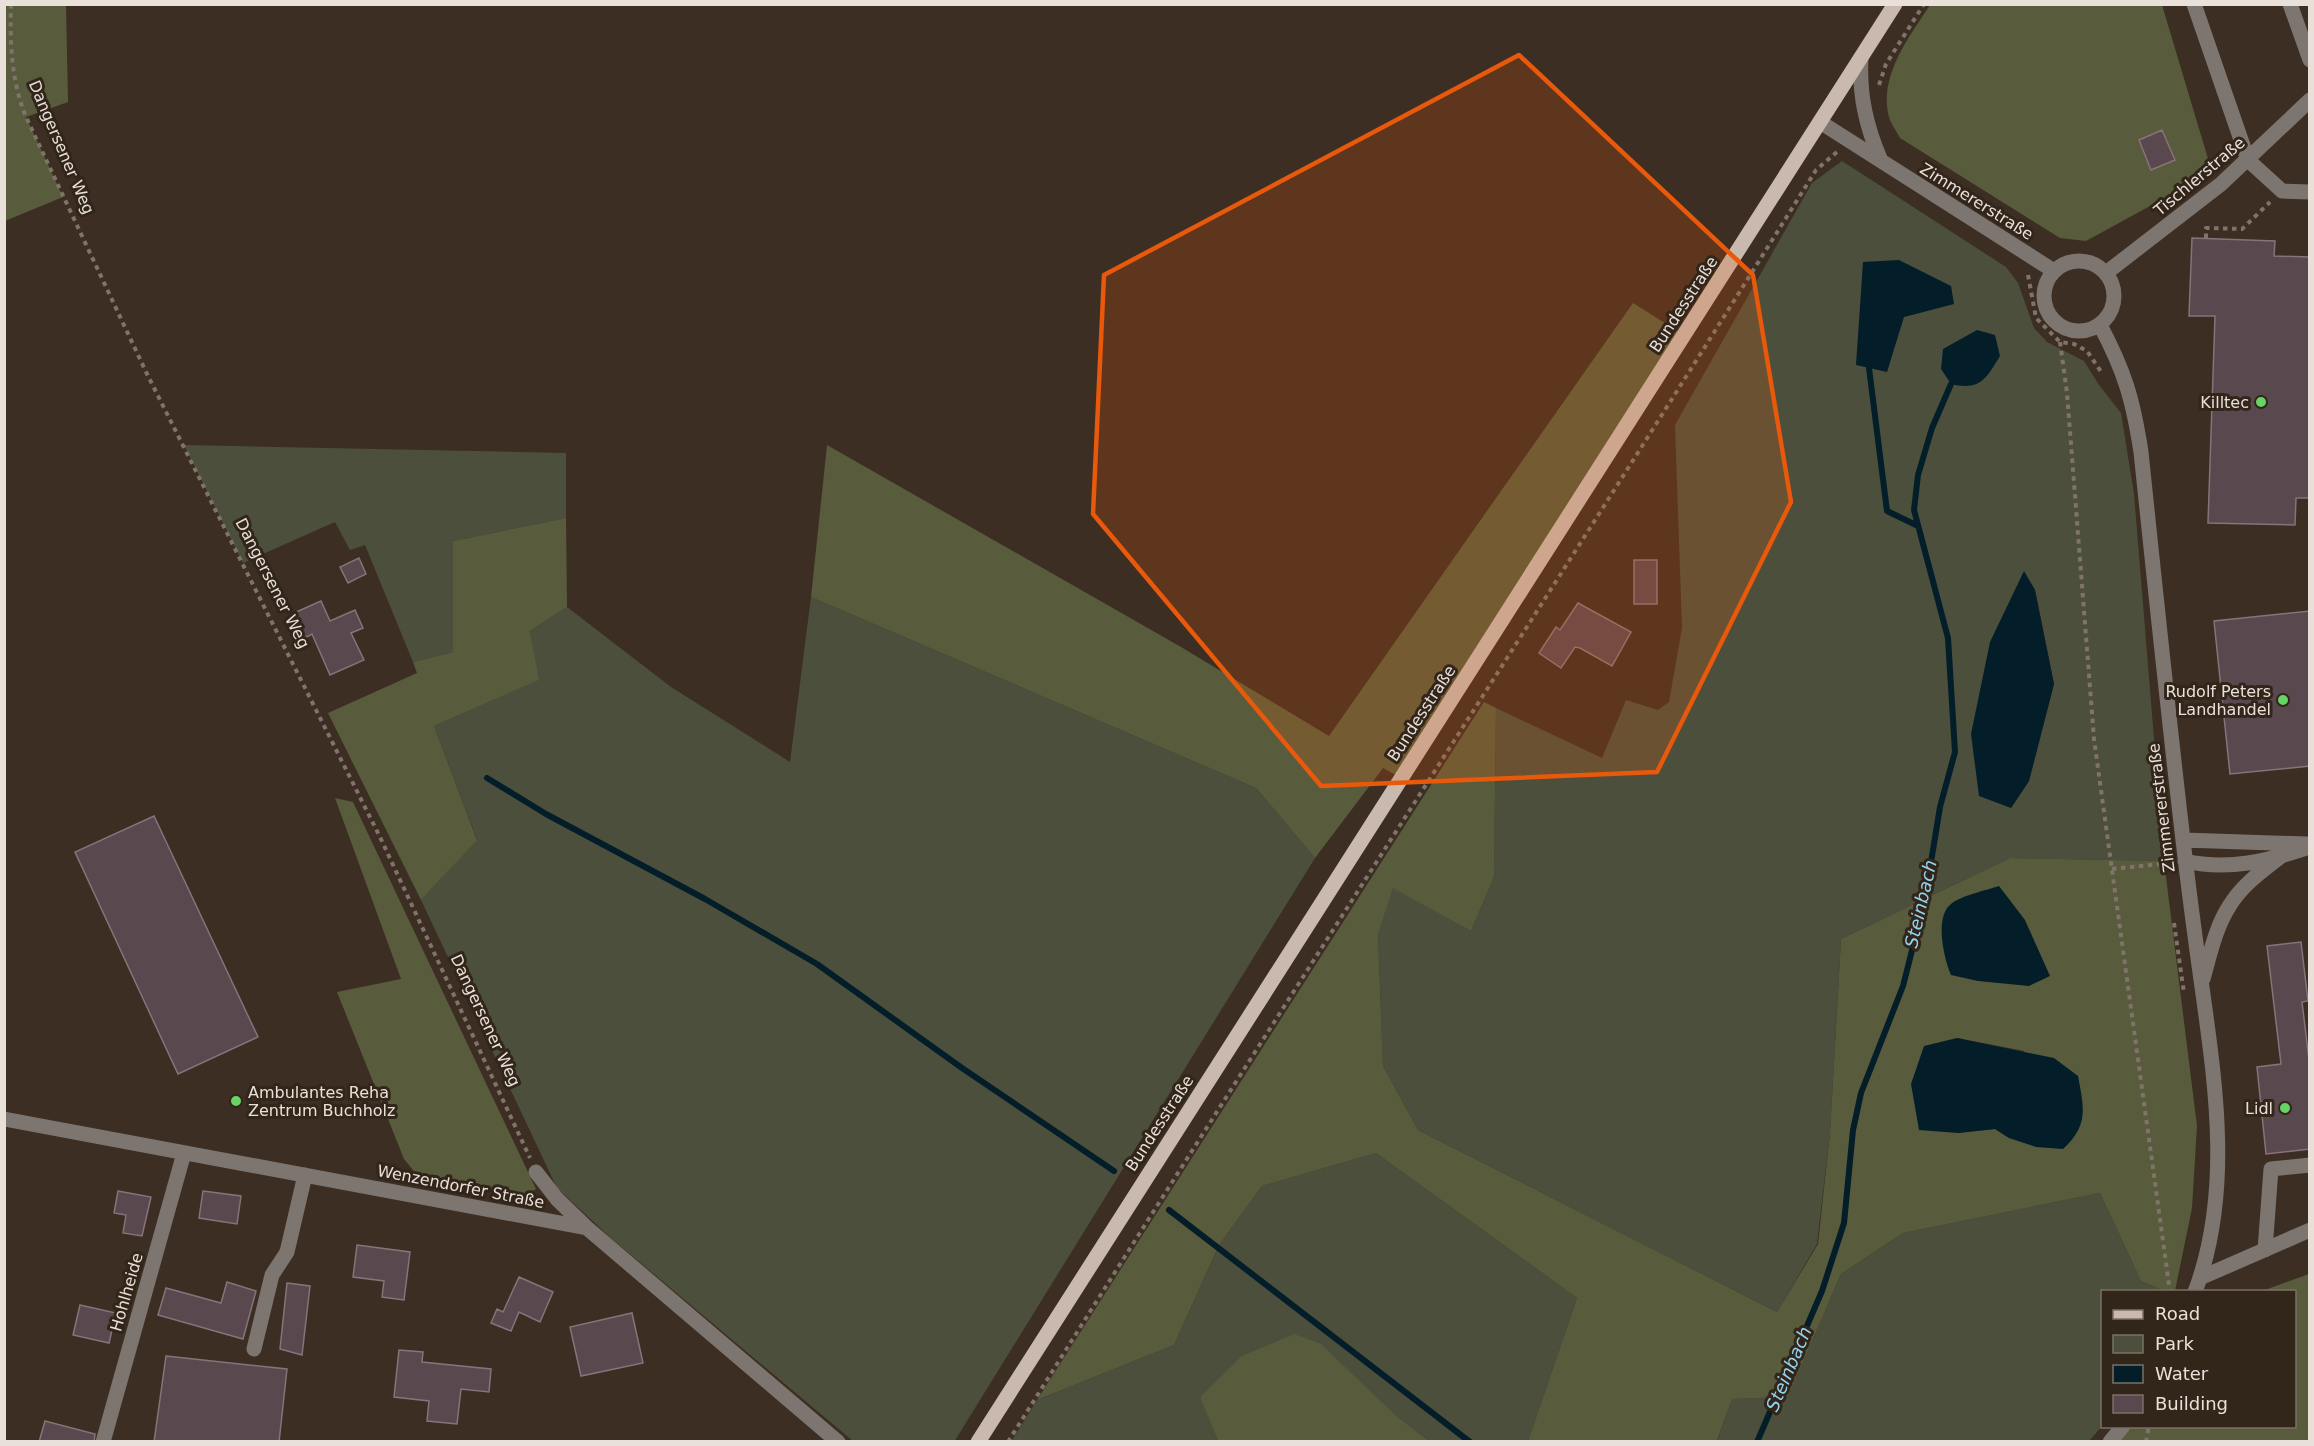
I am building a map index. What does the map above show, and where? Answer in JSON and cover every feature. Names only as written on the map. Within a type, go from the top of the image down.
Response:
[{"type":"main road","name":"Bundesstraße","points":[[978,1442],[1895,4]]},
{"type":"street","points":[[2194,4],[2248,160],[2282,191],[2310,192]]},
{"type":"street","points":[[2290,4],[2310,60]]},
{"type":"street","points":[[1861,58],[1859,89],[1864,115],[1881,161]]},
{"type":"street","name":"Tischlerstraße","points":[[2106,273],[2221,184],[2310,100]]},
{"type":"street","name":"Zimmererstraße","points":[[1820,122],[2054,271]]},
{"type":"street","points":[[2081,260],[2096,264],[2106,273],[2113,286],[2115,300],[2110,314],[2100,325],[2088,331],[2075,332],[2063,328],[2052,320],[2045,308],[2043,296],[2046,282],[2054,271],[2066,263],[2081,260]]},
{"type":"street","name":"Zimmererstraße","points":[[2100,325],[2119,360],[2133,399],[2140,441],[2183,840],[2214,1076],[2218,1154],[2210,1241],[2198,1285]]},
{"type":"street","points":[[2183,840],[2310,846]]},
{"type":"street","points":[[2186,861],[2209,867],[2232,866],[2280,857],[2310,846]]},
{"type":"street","points":[[2201,984],[2215,938],[2229,905],[2249,882],[2280,857]]},
{"type":"street","name":"Wenzendorfer Straße","points":[[4,1119],[587,1228],[838,1442]]},
{"type":"street","name":"Hohlheide","points":[[103,1442],[184,1153]]},
{"type":"street","points":[[534,1165],[557,1199],[587,1228]]},
{"type":"street","points":[[2265,1250],[2271,1169],[2310,1165]]},
{"type":"street","points":[[254,1349],[272,1275],[287,1252],[305,1175]]},
{"type":"street","points":[[2198,1285],[2265,1250],[2310,1230]]},
{"type":"street","points":[[2110,1442],[2121,1428]]},
{"type":"path","name":"Dangersener Weg","points":[[10,4],[13,77],[26,117],[147,374],[380,837],[534,1165]]},
{"type":"path","points":[[1864,115],[1879,109],[1879,85],[1886,64],[1924,4]]},
{"type":"path","points":[[1008,1442],[1254,1050],[1339,924],[1462,728],[1552,591],[1816,170],[1836,155],[1845,138]]},
{"type":"path","points":[[1836,155],[1844,156]]},
{"type":"path","points":[[2206,238],[2206,228],[2242,229],[2282,191]]},
{"type":"path","points":[[2028,273],[2036,318],[2060,342],[2073,344],[2087,351],[2105,380]]},
{"type":"path","points":[[2060,342],[2067,393],[2094,739],[2170,1290]]},
{"type":"path","points":[[2112,869],[2186,861]]},
{"type":"path","points":[[2168,863],[2169,874]]},
{"type":"path","points":[[2174,919],[2185,998]]},
{"type":"highlighted area","points":[[1519,55],[1753,275],[1791,502],[1657,772],[1321,786],[1093,514],[1104,275]]},
{"type":"green space","points":[[5,4],[66,5],[68,102],[26,117],[63,197],[5,221]]},
{"type":"green space","points":[[1930,5],[2162,5],[2212,172],[2086,241],[2060,238],[1900,138],[1889,117],[1888,87],[1905,43]]},
{"type":"green space","points":[[1842,161],[2006,267],[2018,283],[2034,328],[2047,342],[2084,361],[2121,413],[2134,494],[2164,861],[2010,858],[1841,939],[1830,1133],[1817,1244],[1777,1312],[1418,1130],[1383,1066],[1378,935],[1393,887],[1471,931],[1494,877],[1496,708],[1602,758],[1626,700],[1658,710],[1669,702],[1682,628],[1675,425],[1812,183]],"holes":[[[1951,286],[1953,304],[1903,317]],[[2024,572],[2035,590],[2054,684],[2029,781],[2011,808]]]},
{"type":"green space","points":[[1633,303],[1684,335],[1401,778],[1383,768],[1315,858],[1256,788],[811,597],[827,445],[1181,647],[1329,736]]},
{"type":"green space","points":[[184,445],[566,453],[566,518],[453,541],[453,652],[413,662],[365,545],[350,550],[335,522],[243,563]]},
{"type":"green space","points":[[566,518],[567,607],[530,631],[539,680],[434,726],[477,840],[421,900],[328,713],[417,673],[413,662],[453,652],[453,541]]},
{"type":"green space","points":[[811,597],[1256,788],[1315,858],[954,1442],[853,1441],[612,1239],[557,1188],[421,900],[477,839],[434,726],[538,680],[530,631],[567,607],[671,687],[790,762]]},
{"type":"green space","points":[[1484,702],[1496,708],[1494,877],[1471,931],[1393,888],[1378,935],[1383,1066],[1418,1130],[1777,1312],[1818,1244],[1830,1133],[1841,939],[2010,858],[2164,861],[2197,1126],[2192,1208],[2175,1290],[2162,1290],[2141,1281],[2100,1193],[1903,1233],[1841,1274],[1788,1397],[1732,1399],[1717,1441],[1528,1441],[1577,1298],[1376,1153],[1262,1186],[1219,1245],[1174,1345],[1037,1400]],"holes":[[[1957,1038],[2024,1051],[2009,1138],[1995,1129],[1958,1133]]]},
{"type":"green space","points":[[335,798],[353,802],[536,1189],[526,1195],[422,1181],[404,1159],[337,992],[401,979]]},
{"type":"green space","points":[[1376,1153],[1577,1298],[1528,1441],[1429,1441],[1394,1414],[1200,1396],[1218,1441],[1011,1442],[1037,1400],[1174,1345],[1219,1245],[1262,1186]]},
{"type":"green space","points":[[2100,1193],[2141,1281],[2162,1290],[2101,1290],[2101,1427],[2089,1441],[1717,1442],[1732,1399],[1788,1397],[1841,1274],[1903,1233]]},
{"type":"green space","points":[[2309,1274],[2309,1441],[2110,1442],[2122,1428],[2296,1428],[2296,1290],[2265,1290]]},
{"type":"green space","points":[[1294,1334],[1321,1344],[1394,1414],[1429,1441],[1218,1441],[1200,1397],[1242,1356]]},
{"type":"water","points":[[1899,260],[1951,286],[1954,304],[1904,317],[1887,372],[1856,365],[1863,262]]},
{"type":"water","points":[[1977,330],[1995,335],[2000,356],[1986,377],[1976,384],[1961,386],[1951,384],[1941,369],[1943,349]]},
{"type":"water","points":[[2024,571],[2035,590],[2054,684],[2029,781],[2011,808],[1979,796],[1971,734],[1990,642]]},
{"type":"water","points":[[1999,886],[2025,920],[2050,976],[2029,986],[1978,981],[1951,975],[1948,968],[1942,938],[1943,918],[1946,910],[1961,898]]},
{"type":"water","points":[[1957,1038],[2054,1058],[2078,1076],[2083,1107],[2081,1124],[2063,1149],[2036,1147],[2009,1138],[1995,1129],[1958,1133],[1919,1130],[1911,1084],[1924,1046]]},
{"type":"building","points":[[2162,130],[2175,160],[2151,170],[2139,140]]},
{"type":"building","name":"Killtec","points":[[2192,238],[2275,241],[2274,256],[2310,257],[2310,498],[2296,498],[2295,525],[2208,523],[2215,316],[2189,316]]},
{"type":"building","points":[[359,558],[366,574],[348,583],[340,567]]},
{"type":"building","points":[[1634,560],[1657,560],[1657,604],[1634,604]]},
{"type":"building","points":[[321,601],[330,621],[355,610],[363,628],[351,633],[364,660],[330,675],[312,634],[305,638],[294,613]]},
{"type":"building","points":[[1578,603],[1631,632],[1612,666],[1575,647],[1561,668],[1539,653],[1556,627],[1560,630]]},
{"type":"building","points":[[2310,611],[2310,766],[2230,774],[2214,621]]},
{"type":"building","points":[[154,816],[258,1037],[178,1074],[75,852]]},
{"type":"building","points":[[2301,942],[2308,1001],[2302,1002],[2310,1068],[2310,1149],[2266,1154],[2257,1067],[2281,1064],[2267,946]]},
{"type":"building","points":[[118,1191],[151,1197],[142,1236],[123,1233],[126,1215],[114,1213]]},
{"type":"building","points":[[203,1191],[241,1196],[237,1224],[199,1218]]},
{"type":"building","points":[[357,1245],[410,1252],[404,1300],[382,1297],[384,1281],[353,1277]]},
{"type":"building","points":[[519,1277],[553,1292],[540,1322],[519,1312],[511,1331],[491,1323],[497,1309],[503,1312]]},
{"type":"building","points":[[227,1282],[256,1291],[243,1339],[158,1315],[166,1288],[221,1303]]},
{"type":"building","points":[[287,1283],[310,1286],[302,1355],[280,1349]]},
{"type":"building","points":[[80,1305],[116,1313],[109,1343],[73,1335]]},
{"type":"building","points":[[632,1313],[643,1363],[581,1376],[570,1327]]},
{"type":"building","points":[[399,1350],[423,1352],[422,1362],[491,1369],[489,1392],[461,1389],[457,1424],[427,1421],[429,1401],[394,1397]]},
{"type":"building","points":[[166,1356],[287,1369],[279,1442],[154,1442]]},
{"type":"building","points":[[45,1421],[95,1434],[94,1442],[39,1442]]},
{"type":"waterway","name":"Steinbach","points":[[1869,368],[1887,511],[1918,526]]},
{"type":"waterway","name":"Steinbach","points":[[1757,1442],[1822,1291],[1844,1223],[1853,1130],[1861,1093],[1903,986],[1925,899],[1940,807],[1955,752],[1948,638],[1914,510],[1918,475],[1932,428],[1951,384]]},
{"type":"waterway","points":[[487,778],[546,814],[705,899],[817,964],[962,1068],[1114,1171]]},
{"type":"waterway","points":[[1169,1210],[1470,1442]]},
{"type":"place","name":"Killtec","points":[[2261,402]]},
{"type":"place","name":"Rudolf Peters Landhandel","points":[[2283,700]]},
{"type":"place","name":"Ambulantes Reha Zentrum Buchholz","points":[[236,1101]]},
{"type":"place","name":"Lidl","points":[[2285,1108]]}]
